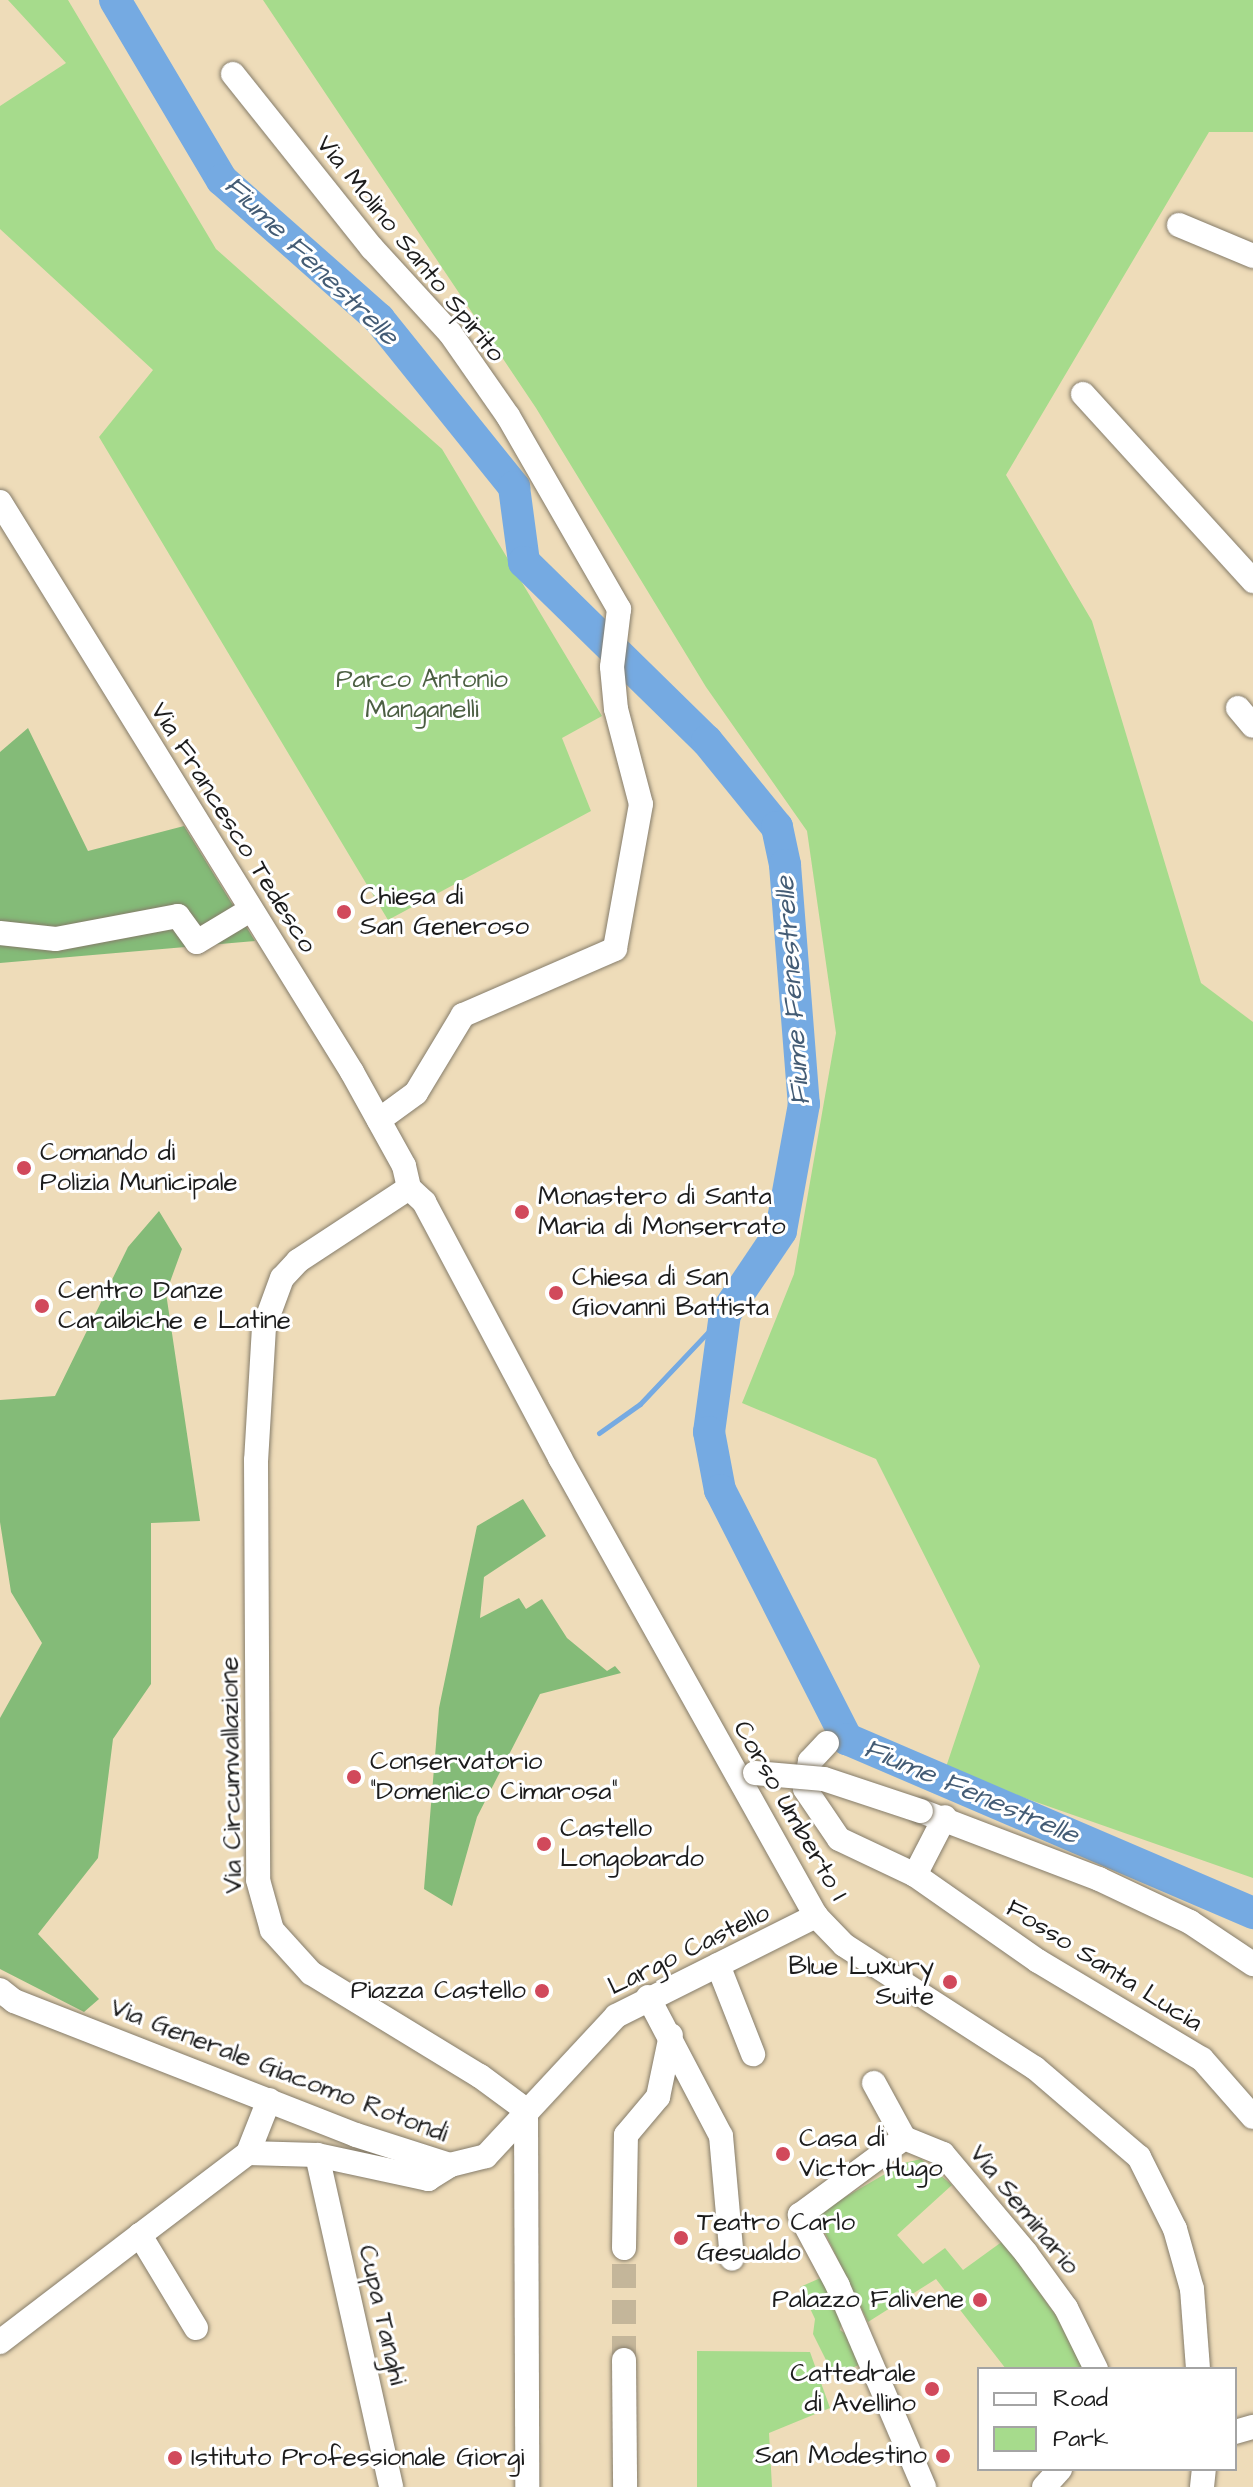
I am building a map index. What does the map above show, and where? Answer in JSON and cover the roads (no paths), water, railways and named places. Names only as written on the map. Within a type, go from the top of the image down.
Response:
[{"type":"street","name":"Via Molino Santo Spirito","points":[[233,74],[372,248],[450,333],[508,416],[619,609],[612,667],[616,709],[641,804],[615,949],[463,1015],[416,1093],[379,1120]]},
{"type":"street","points":[[1179,225],[1253,256]]},
{"type":"street","points":[[1083,394],[1253,581]]},
{"type":"street","name":"Via Francesco Tedesco","points":[[0,502],[379,1120],[404,1166],[409,1188]]},
{"type":"street","points":[[0,933],[56,939],[178,916],[197,942],[250,910]]},
{"type":"street","name":"Corso Umberto I","points":[[409,1188],[424,1202],[560,1458],[746,1774],[816,1916],[844,1945],[1035,2068],[1139,2157],[1175,2229],[1192,2289],[1198,2367]]},
{"type":"street","name":"Via Circumvallazione","points":[[409,1188],[298,1261],[282,1278],[264,1327],[256,1460],[258,1880],[272,1930],[311,1973],[526,2110]]},
{"type":"street","name":"Fosso Santa Lucia","points":[[827,1743],[809,1763],[808,1797],[839,1839],[915,1875],[1038,1961],[1202,2059],[1253,2117]]},
{"type":"street","points":[[746,1774],[824,1779],[945,1817],[1190,1922],[1253,1964]]},
{"type":"street","points":[[915,1875],[945,1817]]},
{"type":"street","name":"Largo Castello","points":[[526,2110],[586,2044],[648,1997],[816,1916]]},
{"type":"street","points":[[718,1965],[753,2054]]},
{"type":"street","name":"Via Generale Giacomo Rotondi","points":[[0,1990],[14,2001],[269,2100],[450,2165],[486,2156],[526,2110]]},
{"type":"street","points":[[648,1997],[671,2035],[721,2136],[732,2259]]},
{"type":"street","points":[[624,2248],[626,2135],[658,2097],[671,2035]]},
{"type":"street","points":[[874,2083],[904,2138],[800,2215],[838,2286],[919,2480]]},
{"type":"street","points":[[0,2342],[248,2153],[269,2100]]},
{"type":"street","points":[[526,2110],[527,2487]]},
{"type":"street","name":"Via Seminario","points":[[904,2138],[943,2154],[1008,2231],[1066,2308],[1095,2367]]},
{"type":"street","points":[[248,2153],[317,2155],[428,2179],[450,2165]]},
{"type":"street","name":"Cupa Tanghi","points":[[317,2155],[391,2487]]},
{"type":"street","points":[[140,2235],[196,2328]]},
{"type":"street","points":[[624,2360],[625,2487]]},
{"type":"street","points":[[1044,2487],[1058,2471]]},
{"type":"waterway","name":"Fiume Fenestrelle","points":[[115,0],[222,180],[379,319],[514,487],[524,562],[707,741],[777,827],[785,865],[804,1104],[781,1231],[725,1314],[709,1432],[720,1490],[847,1739],[1253,1913]]},
{"type":"waterway","points":[[599,1433],[640,1404],[725,1314]]},
{"type":"tunnel","points":[[624,2248],[624,2360]]},
{"type":"place","name":"Chiesa di San Generoso","points":[[344,912]]},
{"type":"place","name":"Comando di Polizia Municipale","points":[[24,1168]]},
{"type":"place","name":"Monastero di Santa Maria di Monserrato","points":[[522,1212]]},
{"type":"place","name":"Chiesa di San Giovanni Battista","points":[[556,1293]]},
{"type":"place","name":"Centro Danze Caraibiche e Latine","points":[[42,1306]]},
{"type":"place","name":"Conservatorio \"Domenico Cimarosa\"","points":[[354,1777]]},
{"type":"place","name":"Castello Longobardo","points":[[544,1844]]},
{"type":"place","name":"Blue Luxury Suite","points":[[950,1982]]},
{"type":"place","name":"Piazza Castello","points":[[542,1991]]},
{"type":"place","name":"Casa di Victor Hugo","points":[[783,2154]]},
{"type":"place","name":"Teatro Carlo Gesualdo","points":[[681,2238]]},
{"type":"place","name":"Palazzo Falivene","points":[[980,2300]]},
{"type":"place","name":"Cattedrale di Avellino","points":[[932,2389]]},
{"type":"place","name":"San Modestino","points":[[943,2456]]},
{"type":"place","name":"Istituto Professionale Giorgi","points":[[175,2458]]},
{"type":"park label","name":"Parco Antonio Manganelli","points":[[422,695]]}]
